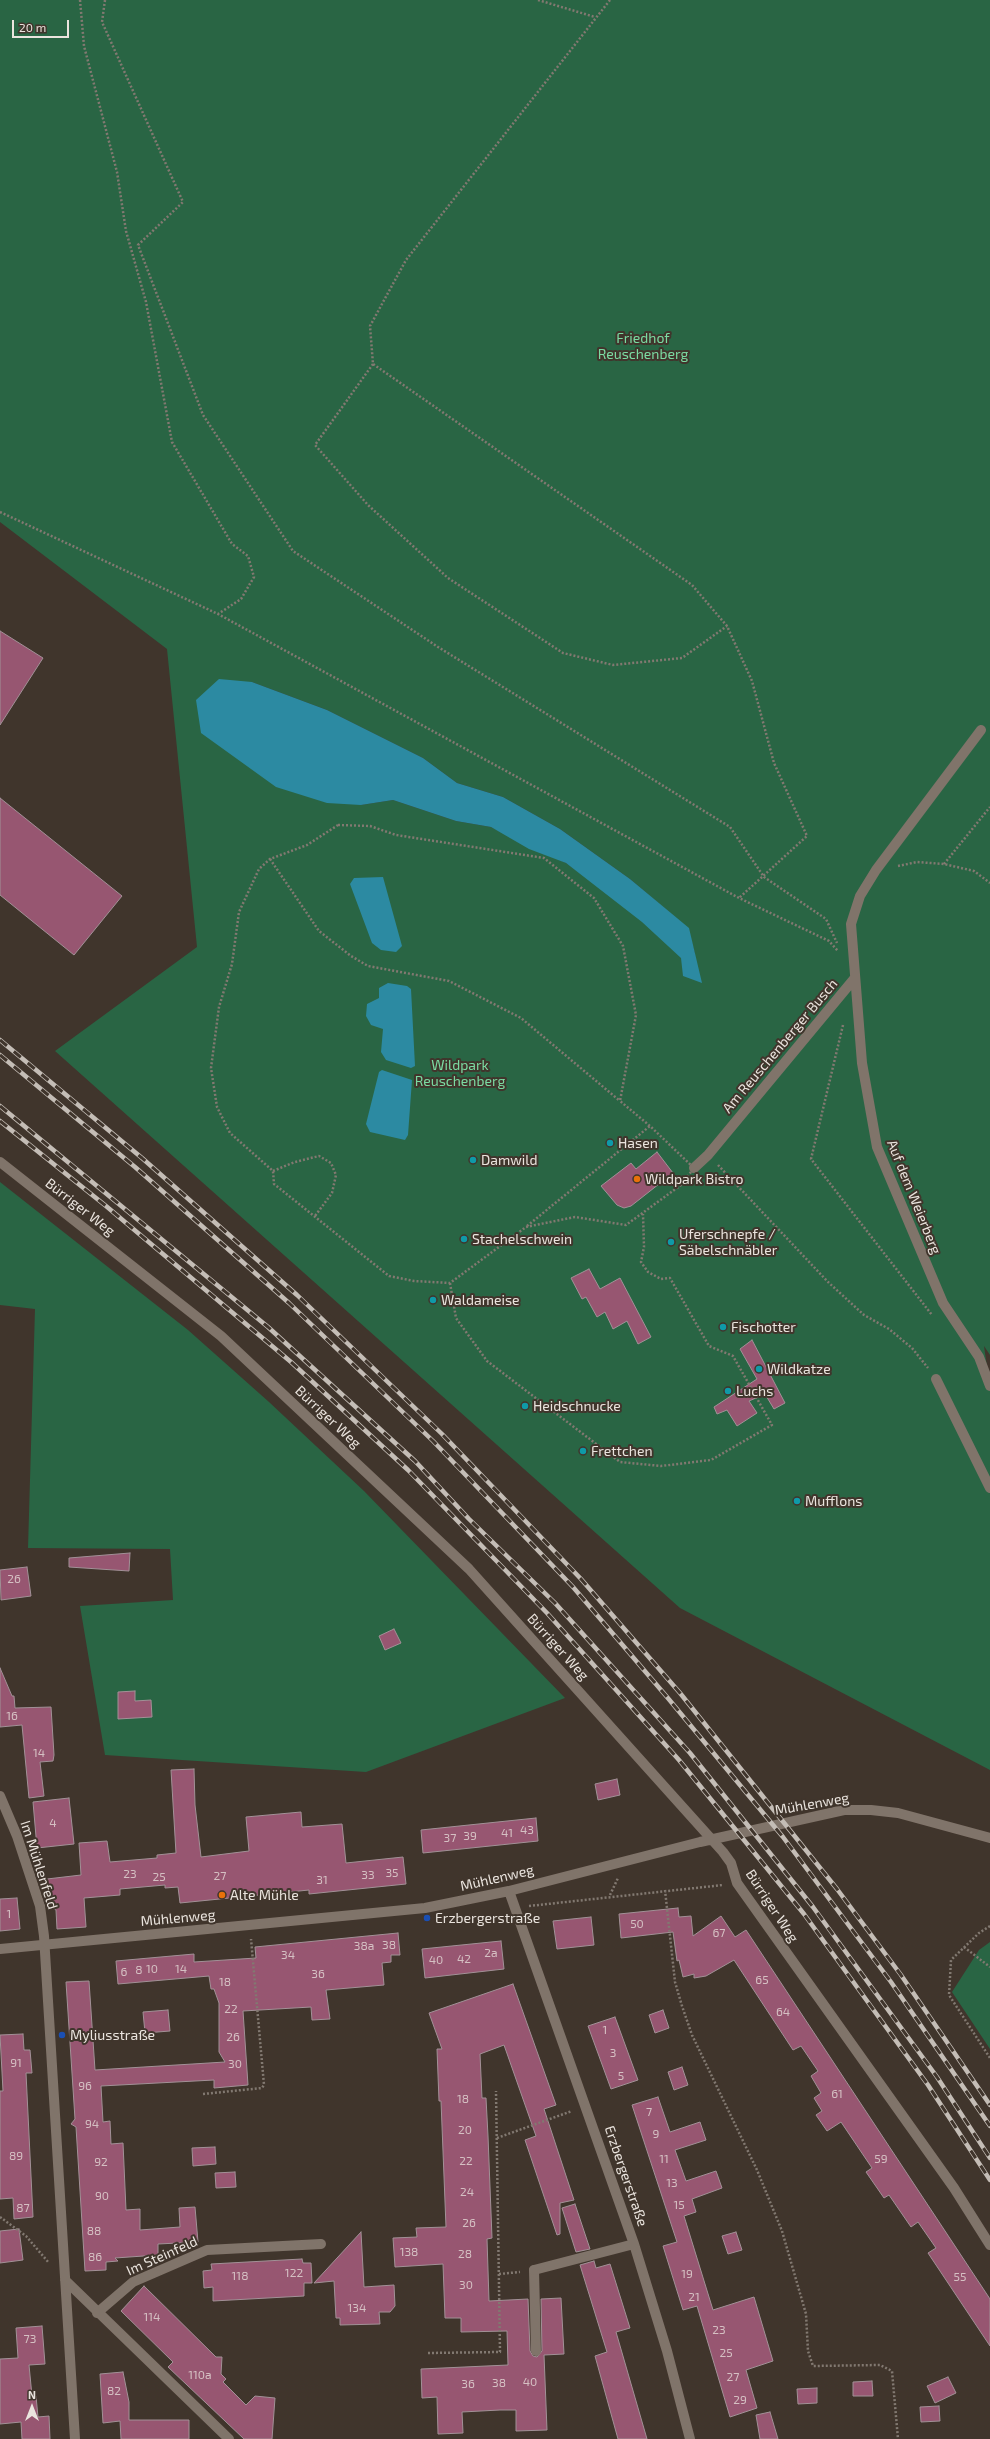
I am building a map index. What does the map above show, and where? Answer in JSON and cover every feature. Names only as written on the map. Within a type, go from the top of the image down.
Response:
[{"type":"street","name":"Am Reuschenberger Busch","points":[[694,1168],[708,1155],[854,979],[851,924],[860,896],[876,870],[980,730]]},
{"type":"street","name":"Auf dem Weierberg","points":[[854,979],[862,1063],[877,1147],[943,1303],[979,1357],[990,1386]]},
{"type":"street","name":"Bürriger Weg","points":[[0,1162],[221,1336],[469,1569],[723,1852],[731,1863],[737,1883],[954,2188],[990,2245]]},
{"type":"street","points":[[936,1379],[990,1488]]},
{"type":"street","name":"Im Mühlenfeld","points":[[0,1796],[17,1836],[40,1906],[45,1944]]},
{"type":"street","name":"Mühlenweg","points":[[0,1949],[425,1908],[509,1891],[700,1842],[844,1810],[871,1810],[898,1813],[990,1838]]},
{"type":"street","name":"Erzbergerstraße","points":[[509,1891],[587,2106],[634,2244],[667,2351],[690,2439]]},
{"type":"street","points":[[45,1944],[75,2439]]},
{"type":"street","name":"Im Steinfeld","points":[[97,2313],[133,2282],[207,2250],[321,2244]]},
{"type":"street","name":"Erzbergerstraße","points":[[534,2270],[634,2244]]},
{"type":"street","points":[[534,2270],[536,2351]]},
{"type":"street","points":[[65,2280],[97,2313],[229,2439]]},
{"type":"path","points":[[80,0],[84,46],[117,172],[126,231],[146,302],[172,442],[232,544],[248,556],[254,577],[241,599],[218,614]]},
{"type":"path","points":[[105,0],[102,22],[183,202],[138,245],[203,415],[293,551],[438,647],[730,827],[764,877],[826,919],[842,952]]},
{"type":"path","points":[[538,0],[595,17]]},
{"type":"path","points":[[610,0],[595,17],[406,260],[370,326],[373,364],[315,445],[368,505],[448,578],[563,653],[613,665],[682,658],[727,626]]},
{"type":"path","points":[[373,364],[692,585],[727,626],[752,681],[774,763],[807,836],[764,877],[739,898]]},
{"type":"path","points":[[0,512],[218,614],[739,898],[829,941],[842,956]]},
{"type":"path","points":[[944,864],[990,807]]},
{"type":"path","points":[[620,1102],[636,1015],[623,946],[594,898],[544,858],[396,835],[370,826],[338,825],[307,845],[270,859],[259,869],[252,881],[239,912],[232,964],[219,1007],[211,1068],[217,1107],[230,1134],[273,1172],[274,1184],[389,1276],[414,1281],[450,1283],[526,1227],[650,1126]]},
{"type":"path","points":[[270,859],[318,931],[351,956],[368,966],[449,981],[521,1018],[650,1126],[694,1168],[681,1185],[626,1225],[575,1217],[526,1227]]},
{"type":"path","points":[[876,870],[917,862],[944,864],[974,871],[990,883]]},
{"type":"path","points":[[844,1024],[811,1159],[932,1316]]},
{"type":"path","points":[[708,1155],[828,1282],[864,1315],[889,1328],[912,1348],[936,1379]]},
{"type":"path","points":[[273,1172],[319,1156],[331,1163],[336,1175],[332,1193],[315,1216]]},
{"type":"path","points":[[450,1283],[456,1318],[487,1362],[620,1462],[661,1466],[711,1460],[772,1425],[733,1356],[709,1346],[670,1278],[661,1279],[648,1272],[641,1262],[644,1247],[643,1214]]},
{"type":"path","points":[[514,1907],[610,1895],[737,1883]]},
{"type":"path","points":[[665,1890],[675,1982],[682,2006],[692,2035],[744,2143],[782,2231],[806,2314],[808,2351],[813,2366],[880,2365],[892,2371],[898,2439]]},
{"type":"path","points":[[203,2094],[262,2088],[264,2085],[250,1926]]},
{"type":"path","points":[[990,1926],[964,1947],[951,1960],[949,1996],[990,2058]]},
{"type":"path","points":[[964,1947],[990,1967]]},
{"type":"path","points":[[428,2353],[500,2352],[496,2091]]},
{"type":"path","points":[[497,2138],[587,2106]]},
{"type":"path","points":[[0,2217],[26,2236],[65,2280]]},
{"type":"path","points":[[499,2274],[534,2270]]},
{"type":"green space","points":[[0,0],[990,0],[990,1355],[984,1346],[990,1388],[990,1770],[680,1608],[55,1051],[197,947],[167,649],[0,522]],"holes":[[[252,682],[327,710],[423,758],[457,783],[503,797],[560,829],[630,879],[688,928],[695,954],[566,863],[491,827],[456,821],[393,800],[361,805]]]},
{"type":"green space","points":[[0,1182],[188,1330],[269,1402],[364,1491],[565,1698],[366,1772],[105,1755],[80,1606],[173,1600],[170,1549],[28,1548],[35,1309],[0,1305]]},
{"type":"green space","points":[[990,1942],[990,2049],[952,1992],[979,1950]]},
{"type":"water","points":[[219,679],[252,682],[327,710],[423,758],[457,783],[503,797],[560,829],[630,879],[689,928],[702,983],[683,976],[681,958],[642,922],[566,863],[529,849],[491,827],[456,821],[393,800],[361,805],[327,803],[276,787],[201,733],[196,700]]},
{"type":"water","points":[[383,877],[402,946],[396,952],[381,950],[372,943],[350,884],[354,878]]},
{"type":"water","points":[[388,983],[407,986],[411,989],[415,1066],[411,1068],[386,1060],[381,1052],[383,1029],[371,1025],[366,1016],[367,1004],[379,998],[379,988]]},
{"type":"water","points":[[382,1070],[412,1080],[408,1135],[405,1140],[370,1132],[366,1124],[379,1072]]},
{"type":"building","points":[[0,631],[43,658],[0,725]]},
{"type":"building","points":[[0,798],[122,896],[74,955],[0,895]]},
{"type":"building","name":"Wildpark Bistro","points":[[657,1152],[673,1173],[631,1206],[624,1208],[617,1205],[601,1186],[631,1163],[636,1169]]},
{"type":"building","points":[[589,1269],[600,1289],[620,1278],[651,1337],[638,1344],[627,1321],[613,1329],[605,1312],[597,1317],[586,1297],[582,1299],[571,1278]]},
{"type":"building","points":[[752,1340],[785,1403],[774,1409],[765,1394],[749,1401],[757,1413],[737,1426],[727,1410],[717,1414],[714,1407],[757,1379],[740,1349]]},
{"type":"building","points":[[130,1553],[129,1571],[69,1567],[69,1558]]},
{"type":"building","points":[[27,1567],[31,1596],[1,1600],[0,1570]]},
{"type":"building","points":[[394,1629],[401,1643],[385,1650],[379,1636]]},
{"type":"building","points":[[0,1668],[12,1696],[14,1696],[15,1708],[51,1707],[54,1755],[53,1761],[40,1762],[44,1796],[29,1798],[22,1725],[0,1727]]},
{"type":"building","points":[[135,1691],[135,1701],[151,1700],[152,1717],[118,1719],[118,1692]]},
{"type":"building","points":[[194,1769],[195,1805],[201,1857],[249,1851],[246,1817],[301,1812],[302,1827],[342,1824],[346,1863],[403,1857],[406,1884],[309,1894],[309,1890],[180,1903],[178,1887],[165,1888],[165,1885],[120,1889],[120,1895],[84,1898],[86,1927],[57,1929],[56,1910],[49,1905],[47,1879],[81,1875],[79,1843],[107,1841],[110,1862],[157,1858],[157,1855],[176,1853],[171,1770]]},
{"type":"building","points":[[617,1779],[620,1795],[598,1800],[595,1784]]},
{"type":"building","points":[[69,1798],[74,1844],[37,1848],[33,1802]]},
{"type":"building","points":[[536,1818],[538,1841],[423,1853],[421,1830]]},
{"type":"building","points":[[17,1898],[20,1929],[0,1931],[0,1899]]},
{"type":"building","points":[[678,1908],[679,1917],[691,1916],[693,1936],[721,1916],[735,1937],[746,1930],[990,2299],[990,2346],[928,2253],[936,2248],[918,2222],[911,2227],[889,2195],[884,2198],[866,2172],[872,2168],[841,2122],[827,2131],[816,2115],[822,2111],[814,2098],[821,2093],[811,2076],[818,2071],[801,2046],[793,2050],[734,1960],[706,1976],[694,1978],[694,1974],[683,1977],[679,1960],[677,1961],[673,1932],[621,1938],[619,1914]]},
{"type":"building","points":[[591,1917],[594,1945],[557,1949],[553,1921]]},
{"type":"building","points":[[398,1933],[400,1955],[391,1955],[391,1962],[382,1963],[384,1985],[326,1990],[330,2019],[312,2020],[311,2007],[243,2011],[248,2085],[214,2088],[214,2080],[101,2086],[103,2122],[110,2121],[111,2144],[123,2143],[126,2210],[140,2209],[140,2230],[180,2227],[179,2208],[195,2207],[198,2242],[158,2244],[158,2255],[115,2258],[118,2261],[106,2262],[106,2270],[85,2271],[76,2127],[71,2124],[75,2119],[66,1982],[89,1981],[95,2070],[225,2062],[219,2052],[219,2003],[214,1989],[211,1989],[209,1976],[118,1984],[116,1961],[194,1954],[194,1962],[256,1958],[255,1947]]},
{"type":"building","points":[[501,1941],[504,1969],[425,1978],[422,1949]]},
{"type":"building","points":[[513,1984],[556,2105],[544,2109],[574,2200],[560,2203],[560,2234],[557,2235],[525,2140],[536,2136],[504,2045],[480,2054],[482,2098],[486,2098],[492,2238],[487,2239],[489,2301],[528,2299],[530,2351],[533,2356],[537,2357],[542,2351],[541,2299],[561,2298],[564,2354],[544,2355],[547,2430],[516,2431],[516,2410],[500,2410],[462,2412],[463,2433],[438,2434],[437,2397],[422,2398],[421,2369],[508,2365],[507,2331],[461,2332],[461,2318],[445,2318],[443,2264],[395,2267],[393,2238],[417,2237],[416,2228],[446,2227],[441,2101],[439,2101],[437,2049],[442,2049],[429,2013]]},
{"type":"building","points":[[168,2010],[170,2031],[145,2033],[143,2012]]},
{"type":"building","points":[[663,2010],[669,2028],[655,2033],[649,2015]]},
{"type":"building","points":[[615,2017],[638,2080],[611,2089],[588,2026]]},
{"type":"building","points":[[23,2034],[24,2050],[30,2050],[32,2073],[26,2073],[33,2217],[14,2219],[13,2198],[0,2199],[0,2091],[3,2091],[0,2035]]},
{"type":"building","points":[[682,2067],[688,2085],[674,2090],[668,2072]]},
{"type":"building","points":[[658,2097],[670,2132],[700,2122],[706,2140],[675,2150],[686,2181],[716,2171],[722,2188],[692,2199],[696,2212],[684,2216],[713,2310],[754,2297],[773,2361],[746,2370],[757,2408],[730,2417],[697,2306],[683,2310],[663,2246],[677,2242],[632,2105]]},
{"type":"building","points":[[215,2147],[216,2164],[193,2166],[192,2148]]},
{"type":"building","points":[[235,2172],[236,2187],[216,2188],[215,2173]]},
{"type":"building","points":[[575,2204],[590,2249],[576,2252],[562,2208]]},
{"type":"building","points":[[19,2229],[23,2260],[0,2263],[0,2231]]},
{"type":"building","points":[[361,2232],[364,2287],[394,2285],[395,2306],[390,2312],[379,2312],[380,2324],[340,2325],[340,2318],[336,2318],[334,2281],[314,2283]]},
{"type":"building","points":[[736,2232],[742,2250],[728,2254],[722,2236]]},
{"type":"building","points":[[302,2259],[303,2263],[311,2263],[312,2283],[304,2283],[304,2296],[213,2301],[213,2287],[204,2288],[203,2271],[212,2270],[211,2264]]},
{"type":"building","points":[[594,2261],[596,2268],[610,2264],[630,2328],[616,2332],[647,2439],[618,2439],[595,2356],[607,2352],[580,2265]]},
{"type":"building","points":[[144,2286],[216,2357],[222,2357],[221,2374],[226,2379],[223,2382],[246,2405],[255,2396],[275,2398],[272,2439],[244,2439],[168,2367],[173,2362],[121,2311]]},
{"type":"building","points":[[42,2326],[45,2364],[29,2365],[32,2396],[36,2396],[38,2417],[49,2416],[50,2439],[22,2439],[21,2422],[0,2424],[0,2359],[18,2358],[16,2328]]},
{"type":"building","points":[[123,2372],[129,2402],[129,2420],[189,2420],[189,2439],[121,2439],[120,2421],[103,2423],[100,2374]]},
{"type":"building","points":[[948,2377],[956,2393],[935,2403],[927,2386]]},
{"type":"building","points":[[872,2381],[873,2396],[853,2396],[853,2382]]},
{"type":"building","points":[[817,2388],[817,2403],[798,2404],[797,2389]]},
{"type":"building","points":[[939,2406],[940,2421],[921,2422],[920,2407]]},
{"type":"building","points":[[770,2412],[778,2439],[760,2439],[756,2415]]},
{"type":"railway","points":[[0,1040],[142,1158],[297,1295],[442,1434],[581,1579],[680,1693],[837,1889],[901,1975],[990,2105]]},
{"type":"railway","points":[[0,1055],[135,1167],[289,1303],[433,1441],[573,1587],[667,1697],[783,1837],[891,1982],[990,2126]]},
{"type":"railway","points":[[0,1106],[268,1327],[415,1461],[469,1519],[555,1603],[690,1753],[813,1907],[937,2077],[990,2158]]},
{"type":"railway","points":[[0,1121],[106,1206],[291,1362],[408,1470],[547,1613],[679,1760],[804,1914],[928,2085],[990,2180]]},
{"type":"place","name":"Hasen","points":[[610,1143]]},
{"type":"place","name":"Damwild","points":[[473,1160]]},
{"type":"place","name":"Wildpark Bistro","points":[[637,1179]]},
{"type":"place","name":"Stachelschwein","points":[[464,1239]]},
{"type":"place","name":"Uferschnepfe / Säbelschnäbler","points":[[671,1242]]},
{"type":"place","name":"Waldameise","points":[[433,1300]]},
{"type":"place","name":"Fischotter","points":[[723,1327]]},
{"type":"place","name":"Wildkatze","points":[[759,1369]]},
{"type":"place","name":"Luchs","points":[[728,1391]]},
{"type":"place","name":"Heidschnucke","points":[[525,1406]]},
{"type":"place","name":"Frettchen","points":[[583,1451]]},
{"type":"place","name":"Mufflons","points":[[797,1501]]},
{"type":"place","name":"Alte Mühle","points":[[222,1895]]},
{"type":"place","name":"Erzbergerstraße","points":[[427,1918]]},
{"type":"place","name":"Myliusstraße","points":[[62,2035]]},
{"type":"park label","name":"Friedhof Reuschenberg","points":[[643,346]]},
{"type":"park label","name":"Wildpark Reuschenberg","points":[[460,1074]]}]
